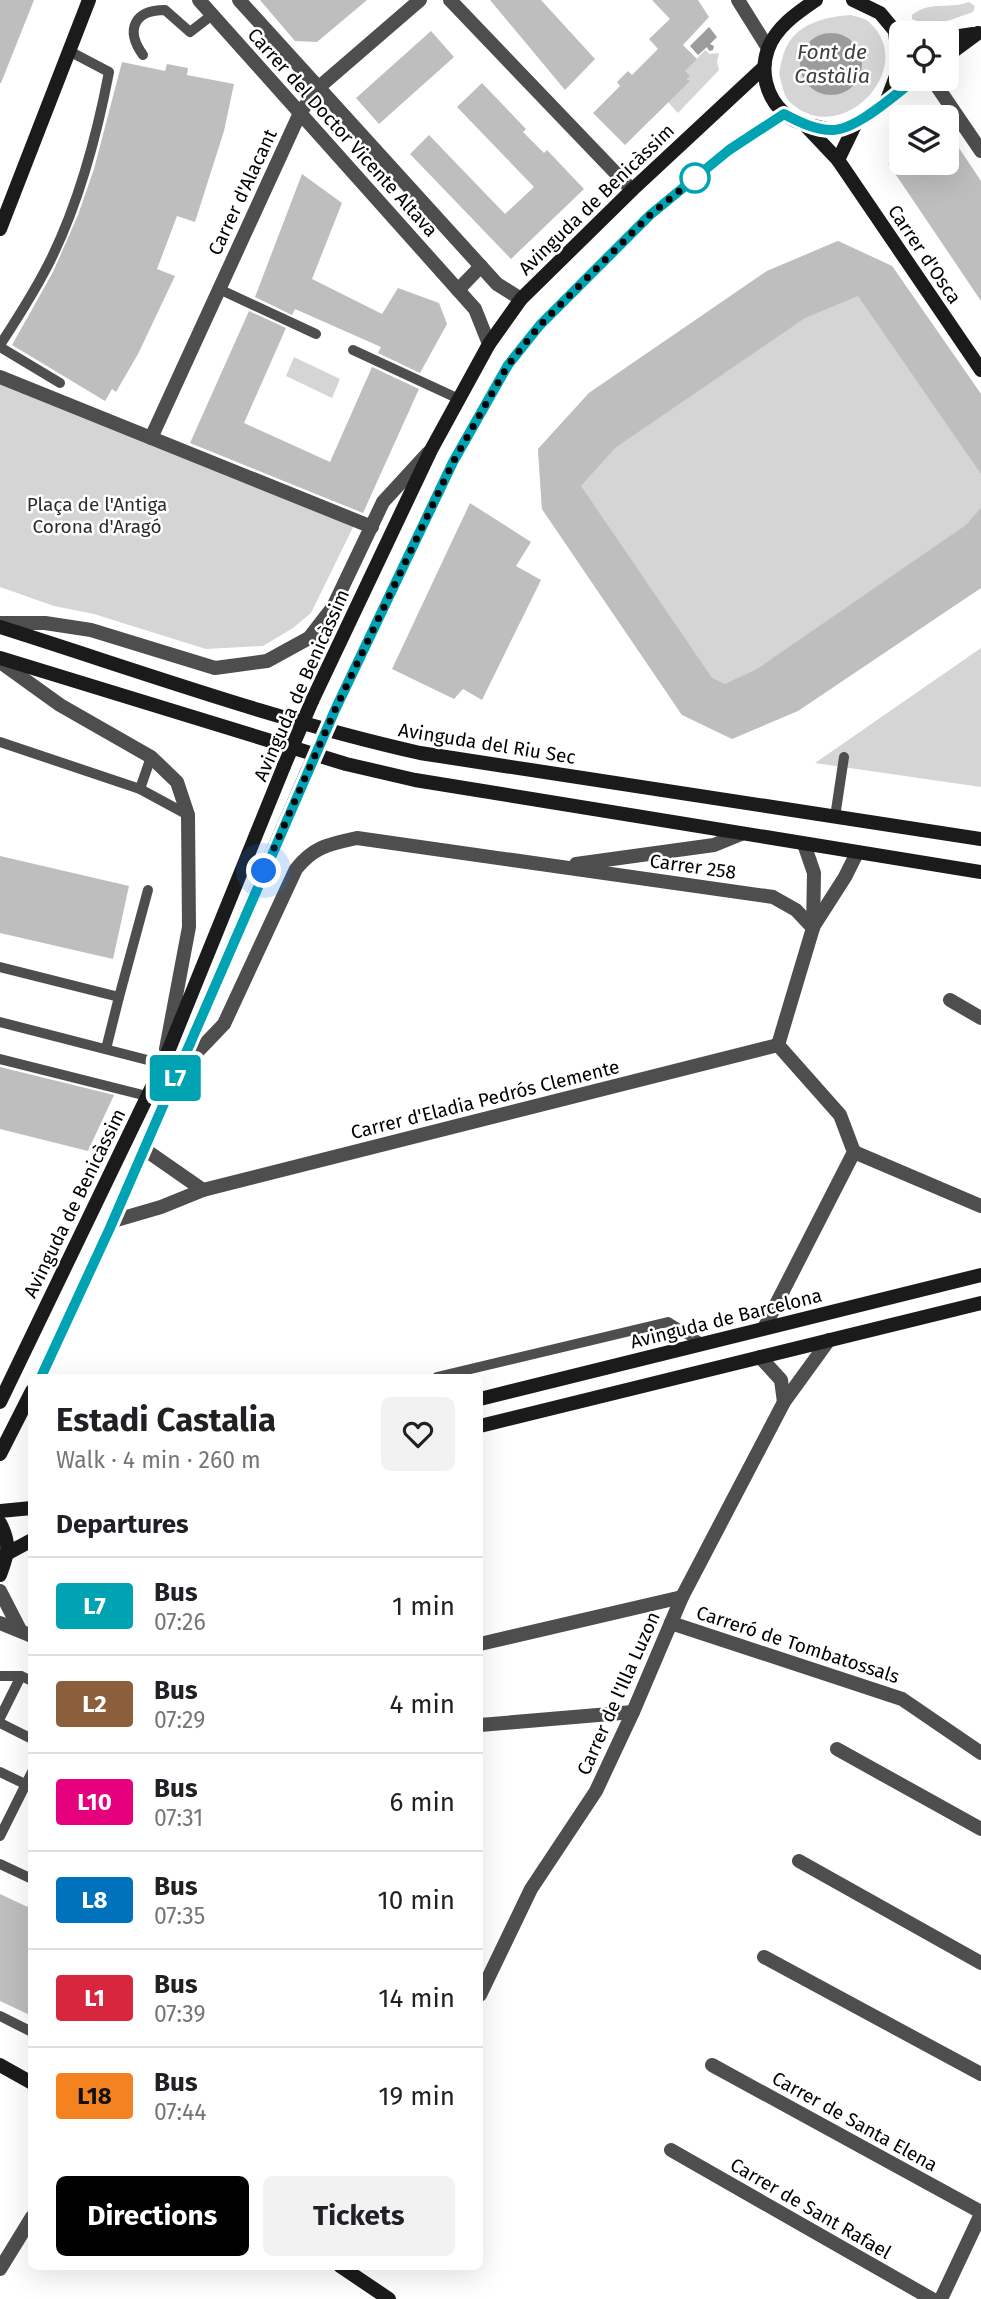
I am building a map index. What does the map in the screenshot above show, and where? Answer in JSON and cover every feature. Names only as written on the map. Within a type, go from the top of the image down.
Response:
[{"type":"main road","points":[[0,229],[89,0]]},
{"type":"main road","points":[[829,0],[816,0],[800,11],[777,32],[768,48],[763,68],[769,94],[784,114],[804,124],[833,130],[856,123],[899,91]]},
{"type":"main road","points":[[853,0],[883,6]]},
{"type":"main road","points":[[959,36],[979,33]]},
{"type":"main road","points":[[959,47],[979,33]]},
{"type":"main road","name":"Avinguda de Benicàssim","points":[[0,1402],[163,1064],[312,701],[431,450],[489,344],[521,299],[632,190],[763,68]]},
{"type":"main road","points":[[887,100],[890,91]]},
{"type":"main road","name":"Avinguda de Benicàssim","points":[[42,1374],[113,1221],[335,710],[453,462],[508,365],[540,325],[650,215],[729,150],[784,114]]},
{"type":"main road","points":[[838,160],[856,123]]},
{"type":"main road","name":"Carrer d'Osca","points":[[804,124],[838,160],[981,370]]},
{"type":"main road","name":"Avinguda del Riu Sec","points":[[0,625],[356,739],[434,755],[981,839]]},
{"type":"main road","points":[[0,660],[346,764],[415,780],[981,872]]},
{"type":"main road","name":"Avinguda de Barcelona","points":[[483,1398],[981,1275]]},
{"type":"main road","points":[[483,1425],[981,1303]]},
{"type":"main road","points":[[0,1454],[28,1399]]},
{"type":"main road","points":[[0,1511],[28,1508]]},
{"type":"main road","points":[[0,1523],[6,1535],[8,1553],[0,1575]]},
{"type":"main road","points":[[8,1553],[28,1542]]},
{"type":"main road","points":[[0,2065],[28,2081]]},
{"type":"main road","points":[[348,2270],[389,2299]]},
{"type":"street","name":"Carrer del Doctor Vicente Altava","points":[[199,0],[475,309],[489,344]]},
{"type":"street","name":"Carrer del Doctor Vicente Altava","points":[[239,0],[497,284],[521,299]]},
{"type":"street","name":"Carrer d'Alacant","points":[[151,438],[300,113],[318,88],[420,0]]},
{"type":"street","points":[[450,0],[632,190]]},
{"type":"street","points":[[738,0],[768,48]]},
{"type":"street","points":[[750,18],[777,32]]},
{"type":"street","points":[[940,91],[981,151]]},
{"type":"street","points":[[458,290],[481,266]]},
{"type":"street","points":[[0,377],[372,527]]},
{"type":"street","points":[[0,625],[45,622],[91,630],[215,668],[267,662],[309,638],[333,607],[383,502],[431,450]]},
{"type":"street","points":[[0,660],[60,705],[151,757],[177,782],[188,815],[189,927],[163,1064]]},
{"type":"street","name":"Carrer 258","points":[[557,867],[714,845],[741,834]]},
{"type":"street","name":"Carrer 258","points":[[323,846],[357,838],[773,897],[796,910],[813,928]]},
{"type":"street","points":[[804,844],[814,873],[813,928]]},
{"type":"street","name":"Avinguda de Benicàssim","points":[[177,1074],[224,1024],[296,869],[306,856],[323,846]]},
{"type":"street","points":[[857,853],[813,928],[778,1045],[840,1115],[854,1152],[981,1206]]},
{"type":"street","points":[[950,1000],[981,1018]]},
{"type":"street","name":"Carrer d'Eladia Pedrós Clemente","points":[[113,1221],[161,1207],[202,1190],[778,1045]]},
{"type":"street","points":[[144,1149],[202,1190]]},
{"type":"street","points":[[764,1328],[854,1152]]},
{"type":"street","name":"Carrer de l'Illa Luzon","points":[[483,1989],[531,1889],[596,1791],[682,1597],[784,1402],[829,1340]]},
{"type":"street","points":[[760,1357],[780,1380],[784,1402]]},
{"type":"street","points":[[0,1591],[26,1633]]},
{"type":"street","points":[[483,1643],[682,1597]]},
{"type":"street","points":[[0,1623],[26,1633]]},
{"type":"street","name":"Carreró de Tombatossals","points":[[671,1623],[902,1699],[981,1753]]},
{"type":"street","points":[[483,1725],[633,1712]]},
{"type":"street","points":[[837,1749],[981,1829]]},
{"type":"street","points":[[799,1861],[981,1963]]},
{"type":"street","points":[[764,1956],[981,2074]]},
{"type":"street","name":"Carrer de Santa Elena","points":[[712,2065],[981,2213]]},
{"type":"street","name":"Carrer de Sant Rafael","points":[[671,2150],[932,2299]]},
{"type":"street","points":[[941,2299],[981,2213]]},
{"type":"street","points":[[0,2269],[28,2224]]},
{"type":"lane","points":[[143,55],[135,43],[133,30],[139,17],[151,10],[165,10],[190,32],[212,15]]},
{"type":"lane","points":[[60,383],[0,346],[53,255],[89,163],[101,118],[109,72],[69,51]]},
{"type":"lane","points":[[219,289],[316,334]]},
{"type":"lane","points":[[353,350],[459,399]]},
{"type":"lane","points":[[0,742],[139,789],[188,815]]},
{"type":"lane","points":[[139,789],[151,757]]},
{"type":"lane","points":[[835,817],[844,758]]},
{"type":"lane","points":[[106,1049],[148,890]]},
{"type":"lane","points":[[0,967],[119,998]]},
{"type":"lane","points":[[0,1022],[163,1064]]},
{"type":"lane","points":[[0,1059],[147,1096]]},
{"type":"lane","points":[[451,1374],[668,1322],[704,1344]]},
{"type":"lane","points":[[0,1676],[21,1676],[28,1679]]},
{"type":"lane","points":[[0,1718],[21,1676]]},
{"type":"lane","points":[[0,1723],[28,1737]]},
{"type":"lane","points":[[0,1772],[25,1784]]},
{"type":"lane","points":[[0,1836],[28,1779]]},
{"type":"lane","points":[[0,1864],[28,1875]]},
{"type":"lane","points":[[0,2016],[28,2030]]},
{"type":"green space","points":[[969,2],[975,6],[973,12],[945,21],[912,19],[912,15],[919,10]]},
{"type":"green space","points":[[851,15],[868,21],[882,41],[885,60],[880,79],[869,95],[854,108],[835,116],[815,116],[796,107],[786,96],[780,75],[786,48],[791,39],[807,26],[828,18]]},
{"type":"green space","points":[[705,50],[710,54],[719,53],[719,70],[678,113],[668,102],[689,81],[685,71]]},
{"type":"green space","points":[[838,241],[892,266],[981,394],[981,588],[682,715],[542,509],[538,449],[589,393],[767,271]]},
{"type":"green space","points":[[294,357],[340,379],[332,398],[286,376]]},
{"type":"green space","name":"Plaça de l'Antiga Corona d'Aragó","points":[[0,371],[359,515],[311,613],[293,628],[263,646],[206,649],[94,614],[54,606],[0,587]]},
{"type":"green space","points":[[981,648],[981,787],[815,763]]},
{"type":"water","points":[[709,27],[717,37],[710,44],[714,46],[713,50],[709,51],[707,47],[698,55],[690,46]]},
{"type":"water","name":"Font de Castàlia","points":[[825,33],[837,33],[853,42],[860,52],[860,76],[853,86],[837,95],[825,95],[814,90],[805,81],[800,70],[800,58],[805,47],[814,38]]},
{"type":"building","points":[[0,0],[34,0],[1,83],[0,83]]},
{"type":"building","points":[[260,0],[367,0],[317,42],[295,41]]},
{"type":"building","points":[[490,0],[541,0],[595,59],[565,90]]},
{"type":"building","points":[[652,0],[698,0],[709,17],[683,45],[697,59],[685,71],[690,76],[687,79],[690,81],[625,145],[593,113],[620,86],[617,82],[628,71],[632,75],[658,49],[649,39],[670,19]]},
{"type":"building","points":[[431,31],[454,57],[379,124],[356,98]]},
{"type":"building","points":[[122,62],[165,71],[167,64],[188,68],[187,75],[234,84],[224,131],[195,222],[177,216],[157,269],[175,276],[138,354],[116,392],[112,389],[105,401],[12,345],[53,272],[78,215],[94,169]]},
{"type":"building","points":[[482,83],[526,129],[523,132],[544,153],[547,150],[584,189],[511,259],[410,154],[429,135],[505,214],[534,187],[457,107]]},
{"type":"building","points":[[959,148],[981,181],[981,301],[896,175],[959,175]]},
{"type":"building","points":[[302,174],[342,203],[312,279],[382,314],[398,288],[439,303],[447,324],[420,373],[378,353],[381,347],[295,309],[292,315],[255,297]]},
{"type":"building","points":[[838,241],[892,266],[981,394],[981,474],[858,296],[805,318],[615,448],[581,486],[712,678],[725,684],[757,669],[966,525],[981,508],[981,588],[798,711],[732,739],[682,715],[542,509],[538,449],[589,393],[767,271]]},
{"type":"building","points":[[249,311],[286,328],[244,423],[330,462],[372,367],[419,389],[363,513],[190,443]]},
{"type":"building","points":[[470,503],[531,542],[516,566],[541,580],[482,700],[463,689],[454,699],[392,669]]},
{"type":"building","points":[[0,856],[129,886],[113,959],[0,933]]},
{"type":"building","points":[[0,1067],[114,1095],[88,1151],[0,1129]]},
{"type":"building","points":[[0,1894],[28,1907],[28,2014],[0,2001]]},
{"type":"bus line","name":"L7","points":[[42,1374],[109,1230],[335,710],[453,462],[508,365],[540,325],[650,215],[729,150],[784,114],[804,124],[833,130],[856,123],[900,91]]},
{"type":"route","points":[[264,871],[335,710],[453,462],[508,365],[540,325],[650,215],[695,178]]}]
